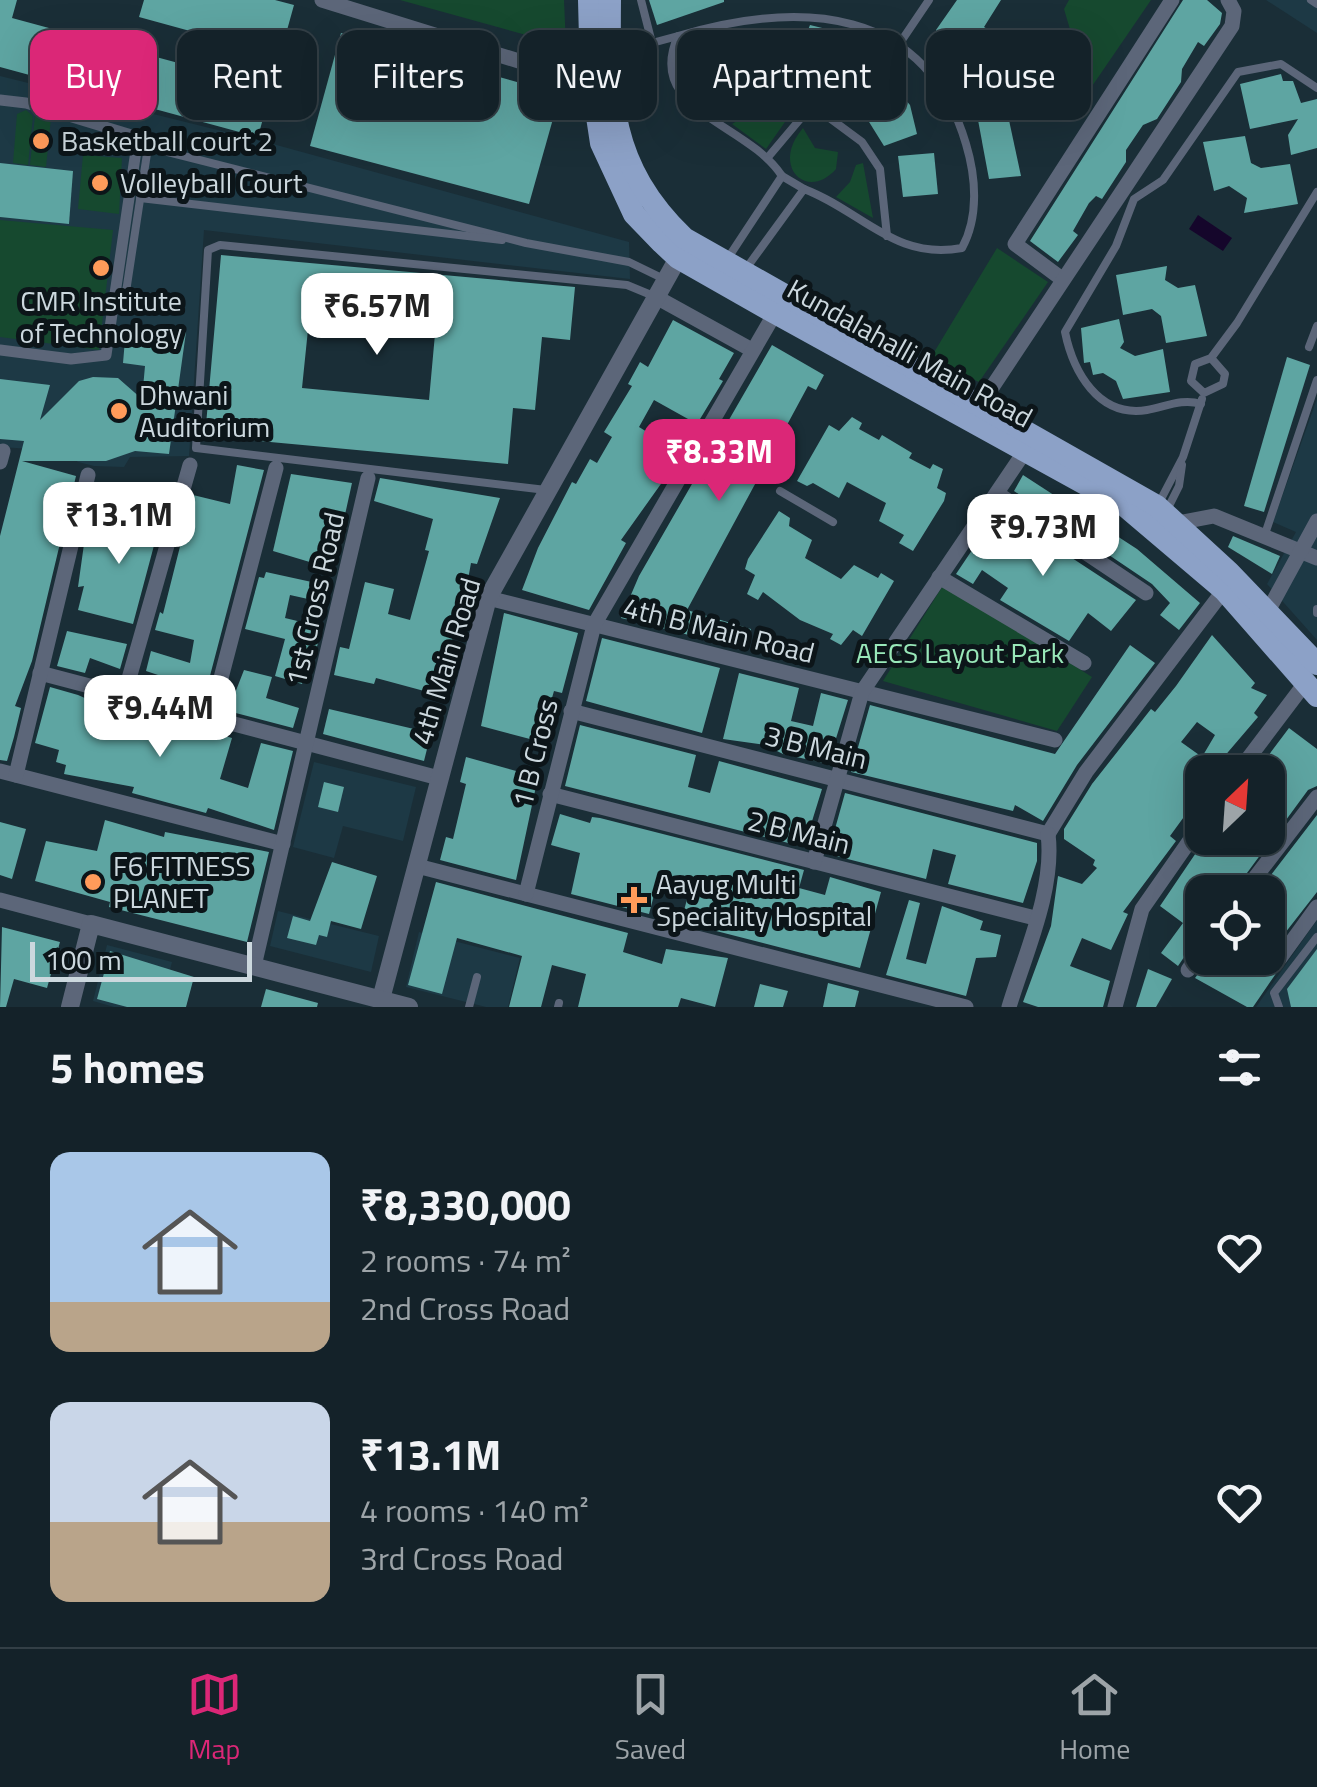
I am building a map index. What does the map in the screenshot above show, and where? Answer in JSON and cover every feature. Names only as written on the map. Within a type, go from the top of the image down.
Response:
[{"type":"main road","name":"Kundalahalli Main Road","points":[[589,0],[589,30]]},
{"type":"main road","name":"Kundalahalli Main Road","points":[[610,0],[609,83],[626,156],[654,209],[684,238],[739,260],[1160,520],[1268,611],[1314,681]]},
{"type":"main road","name":"Kundalahalli Main Road","points":[[597,120],[601,143],[624,198],[634,214],[678,258],[1025,451],[1160,520],[1314,681]]},
{"type":"street","points":[[322,0],[519,61]]},
{"type":"street","points":[[1062,279],[1015,244],[1172,0]]},
{"type":"street","points":[[978,407],[1232,26],[1234,11],[1228,0]]},
{"type":"street","points":[[0,100],[26,103],[143,142],[106,355],[71,359],[0,350]]},
{"type":"street","name":"4th Main Road","points":[[381,1000],[488,598],[678,258]]},
{"type":"street","points":[[656,298],[752,350]]},
{"type":"street","name":"1 B Cross","points":[[526,894],[594,625],[774,313]]},
{"type":"street","points":[[814,862],[862,692],[1025,451]]},
{"type":"street","points":[[124,696],[190,465]]},
{"type":"street","points":[[210,720],[276,468]]},
{"type":"street","points":[[88,475],[40,673],[8,773],[283,844]]},
{"type":"street","name":"1st Cross Road","points":[[254,966],[368,478]]},
{"type":"street","points":[[998,494],[1146,593]]},
{"type":"street","points":[[1160,520],[1214,516],[1309,555]]},
{"type":"street","points":[[1268,611],[1309,555],[1317,521]]},
{"type":"street","points":[[939,577],[1084,664]]},
{"type":"street","points":[[1009,1007],[1035,918],[1050,850],[1048,834],[1086,772],[1224,590]]},
{"type":"street","name":"4th B Main Road","points":[[488,598],[1055,740]]},
{"type":"street","points":[[40,673],[439,778]]},
{"type":"street","points":[[1252,755],[1314,681]]},
{"type":"street","name":"3 B Main","points":[[571,710],[1048,834]]},
{"type":"street","name":"2 B Main","points":[[550,794],[1035,918]]},
{"type":"street","points":[[1257,875],[1317,796]]},
{"type":"street","points":[[1115,1007],[1142,909],[1185,847]]},
{"type":"street","points":[[417,866],[966,1007]]},
{"type":"street","points":[[0,900],[409,1007]]},
{"type":"street","points":[[1285,951],[1317,907]]},
{"type":"street","points":[[70,1007],[91,924]]},
{"type":"lane","points":[[641,0],[652,42],[677,36]]},
{"type":"lane","points":[[906,34],[929,0]]},
{"type":"lane","points":[[694,30],[749,10],[804,8],[862,17],[885,30]]},
{"type":"lane","points":[[677,38],[668,58],[669,76],[677,89]]},
{"type":"lane","points":[[716,120],[769,156],[782,176],[910,249],[938,252],[962,248],[970,233],[975,199],[970,156],[956,109],[928,65],[906,44]]},
{"type":"lane","points":[[1201,404],[1178,402],[1142,411],[1118,408],[1072,366],[1066,332],[1116,246],[1134,200],[1163,180],[1238,72],[1281,64],[1317,88]]},
{"type":"lane","points":[[769,156],[799,120]]},
{"type":"lane","points":[[832,120],[862,142],[880,170],[887,236]]},
{"type":"lane","points":[[124,305],[140,198],[143,142],[526,243]]},
{"type":"lane","points":[[739,260],[782,176]]},
{"type":"lane","points":[[739,260],[804,189]]},
{"type":"lane","points":[[1212,358],[1317,192]]},
{"type":"lane","points":[[140,198],[526,243],[629,262],[666,280]]},
{"type":"lane","points":[[546,490],[196,448],[208,250],[220,245],[627,284],[656,298]]},
{"type":"lane","points":[[1309,348],[1317,326]]},
{"type":"lane","points":[[1204,393],[1191,381],[1190,372],[1202,359],[1212,358]]},
{"type":"lane","points":[[1160,520],[1204,393],[1223,384],[1225,374],[1212,358]]},
{"type":"lane","points":[[1264,537],[1317,380]]},
{"type":"lane","points":[[780,491],[833,522]]},
{"type":"lane","points":[[1278,1007],[1274,993],[1317,937]]},
{"type":"lane","points":[[470,1007],[477,977]]},
{"type":"shaded area","points":[[1266,0],[1317,0],[1317,33]]},
{"type":"shaded area","name":"CMR Institute of Technology","points":[[0,76],[30,83],[30,120],[157,120],[157,115],[629,242],[630,279],[204,230],[189,456],[130,457],[124,467],[94,466],[78,462],[63,451],[0,447]]},
{"type":"shaded area","points":[[1198,215],[1232,238],[1223,251],[1189,229]]},
{"type":"shaded area","points":[[1317,399],[1317,640],[1267,584],[1296,532],[1273,522]]},
{"type":"shaded area","points":[[314,762],[416,787],[403,841],[343,826],[334,858],[293,847]]},
{"type":"shaded area","points":[[278,911],[379,936],[371,972],[270,946]]},
{"type":"shaded area","points":[[1317,920],[1317,1007],[1256,1007],[1278,975],[1285,975],[1285,966]]},
{"type":"shaded area","points":[[419,932],[520,958],[508,1007],[486,1007],[406,987]]},
{"type":"shaded area","points":[[107,945],[172,962],[160,1007],[114,1007],[93,1001]]},
{"type":"green space","points":[[400,0],[564,0],[565,30],[519,33]]},
{"type":"green space","points":[[1069,0],[1151,0],[1091,88],[1091,30],[1070,30],[1064,9]]},
{"type":"green space","points":[[26,110],[33,120],[28,165],[13,163],[17,114]]},
{"type":"green space","name":"Basketball court 2","points":[[35,120],[51,120],[46,167],[30,165]]},
{"type":"green space","points":[[739,120],[785,122],[766,149],[732,124]]},
{"type":"green space","points":[[803,128],[815,148],[838,152],[836,169],[814,182],[804,181],[791,166],[794,142]]},
{"type":"green space","name":"Volleyball Court","points":[[83,155],[122,158],[119,214],[78,209]]},
{"type":"green space","points":[[863,163],[873,218],[836,197],[850,182],[856,165]]},
{"type":"green space","points":[[0,220],[113,230],[99,350],[0,337]]},
{"type":"green space","points":[[997,248],[1048,282],[979,382],[930,359]]},
{"type":"green space","name":"AECS Layout Park","points":[[944,584],[1092,677],[1057,731],[883,681]]},
{"type":"building","points":[[0,0],[17,0],[12,18],[56,30],[30,30],[30,75],[0,67]]},
{"type":"building","points":[[144,0],[275,0],[294,5],[287,30],[186,30],[139,17]]},
{"type":"building","points":[[649,0],[724,0],[724,2],[657,25]]},
{"type":"building","points":[[957,0],[1001,0],[984,27],[989,30],[936,30]]},
{"type":"building","points":[[1183,0],[1207,0],[1222,13],[1220,24],[1204,46],[1198,42],[1182,69],[1181,82],[1157,119],[1143,125],[1126,150],[1126,162],[1102,199],[1096,196],[1089,203],[1073,231],[1078,235],[1058,262],[1030,241]]},
{"type":"building","points":[[337,48],[337,120],[499,120],[499,77],[519,83],[519,120],[553,120],[529,204],[310,146]]},
{"type":"building","points":[[157,57],[177,63],[177,115],[157,110]]},
{"type":"building","points":[[1281,74],[1283,81],[1293,81],[1301,103],[1317,99],[1317,148],[1291,155],[1288,135],[1298,119],[1250,129],[1240,84]]},
{"type":"building","points":[[906,100],[917,134],[884,146],[868,120],[906,120]]},
{"type":"building","points":[[195,120],[263,120],[258,137]]},
{"type":"building","points":[[978,120],[1009,120],[1021,176],[989,179]]},
{"type":"building","points":[[1245,136],[1251,163],[1261,168],[1290,164],[1298,204],[1244,213],[1247,198],[1229,186],[1214,191],[1203,142]]},
{"type":"building","points":[[934,153],[938,194],[903,197],[898,156]]},
{"type":"building","points":[[0,163],[73,171],[69,224],[0,217]]},
{"type":"building","points":[[221,255],[575,287],[570,340],[542,337],[535,410],[513,408],[508,464],[205,436]],"holes":[[[310,310],[436,323],[429,400],[302,388]]]},
{"type":"building","points":[[1167,266],[1165,280],[1178,288],[1195,285],[1207,336],[1166,343],[1161,316],[1152,309],[1123,315],[1116,275]]},
{"type":"building","points":[[1119,319],[1124,342],[1120,348],[1135,356],[1163,349],[1170,392],[1123,399],[1116,381],[1103,373],[1093,375],[1090,362],[1084,363],[1081,328]]},
{"type":"building","points":[[673,320],[734,353],[719,379],[723,381],[697,424],[654,400],[639,427],[670,446],[657,468],[668,474],[621,540],[626,543],[589,610],[522,590],[538,548],[572,482],[576,484],[590,459],[597,463],[612,437],[604,432],[632,386],[628,384],[640,362],[648,367]]},
{"type":"building","points":[[126,328],[186,332],[169,454],[135,451],[106,461],[22,461],[76,476],[32,661],[15,706],[21,708],[14,737],[7,761],[0,760],[0,536],[24,441],[0,439],[0,379],[50,385],[40,420],[79,381],[93,377],[118,378],[142,399],[145,366],[123,363]]},
{"type":"building","points":[[772,345],[824,375],[816,390],[808,386],[687,610],[751,629],[745,649],[621,618],[639,576]]},
{"type":"building","points":[[1287,357],[1310,365],[1264,512],[1244,506]]},
{"type":"building","points":[[852,417],[862,423],[859,429],[879,440],[882,435],[912,453],[909,458],[930,469],[933,464],[943,469],[937,488],[946,493],[944,501],[913,551],[899,543],[904,535],[879,521],[886,503],[847,482],[839,498],[813,483],[807,486],[797,481],[829,425],[839,431]]},
{"type":"building","points":[[237,465],[264,470],[206,691],[146,671],[151,651],[190,663],[194,640],[155,630],[160,612],[163,614],[193,495],[230,504]]},
{"type":"building","points":[[291,474],[352,483],[333,569],[273,551]]},
{"type":"building","points":[[1023,475],[1137,549],[1200,603],[1179,630],[1160,615],[1170,603],[1152,584],[1014,491]]},
{"type":"building","points":[[380,478],[500,498],[477,564],[471,563],[459,629],[455,628],[439,695],[376,678],[374,684],[334,675],[340,647],[349,649],[365,582],[394,589],[388,614],[410,620],[429,551],[425,550],[433,519],[374,501]]},
{"type":"building","points":[[104,483],[129,490],[125,506],[99,499]]},
{"type":"building","points":[[136,500],[164,508],[133,624],[78,610],[84,586],[78,587],[85,537],[123,546]]},
{"type":"building","points":[[999,510],[1136,600],[1111,631],[1088,613],[1069,641],[1000,600],[1008,588],[982,570],[973,584],[956,574]]},
{"type":"building","points":[[779,511],[790,518],[789,526],[812,540],[805,558],[841,579],[854,565],[878,578],[881,573],[894,581],[862,636],[853,630],[841,645],[830,639],[833,634],[800,620],[763,592],[758,600],[747,594],[755,575],[745,569],[748,559]]},
{"type":"building","points":[[1233,536],[1280,556],[1272,574],[1228,547]]},
{"type":"building","points":[[266,572],[330,586],[326,603],[290,595],[285,618],[322,627],[312,666],[307,665],[302,684],[275,676],[285,639],[245,629],[259,577],[264,578]]},
{"type":"building","points":[[504,613],[578,633],[562,693],[554,691],[545,722],[554,724],[549,744],[481,726]]},
{"type":"building","points":[[67,631],[127,644],[120,669],[90,658],[85,673],[57,666]]},
{"type":"building","points":[[1212,635],[1255,683],[1251,688],[1267,695],[1254,713],[1258,717],[1226,755],[1203,755],[1215,735],[1197,722],[1181,742],[1199,755],[1185,755],[1185,815],[1170,836],[1176,841],[1123,912],[1128,914],[1111,950],[1082,938],[1070,966],[1110,981],[1103,1007],[1038,1007],[1023,1002],[1051,926],[1058,876],[1082,884],[1097,868],[1093,865],[1095,860],[1064,839],[1064,829],[1092,784],[1151,709],[1155,712]]},
{"type":"building","points":[[602,638],[720,668],[702,733],[586,701]]},
{"type":"building","points":[[1130,645],[1155,663],[1077,765],[1043,821],[1015,805],[1013,811],[851,772],[870,705],[1055,754]]},
{"type":"building","points":[[244,670],[272,677],[266,698],[299,708],[293,728],[228,711]]},
{"type":"building","points":[[739,673],[799,688],[791,721],[813,726],[821,693],[848,700],[828,764],[783,754],[765,745],[723,739]]},
{"type":"building","points":[[50,687],[96,703],[94,707],[177,725],[176,730],[207,738],[209,731],[232,738],[220,779],[248,788],[261,743],[293,751],[274,830],[208,808],[206,813],[132,793],[134,787],[64,774],[66,765],[56,762],[59,750],[35,743]]},
{"type":"building","points":[[329,709],[431,733],[424,761],[323,734]]},
{"type":"building","points":[[580,725],[696,755],[688,787],[710,793],[719,761],[822,789],[804,847],[565,786]]},
{"type":"building","points":[[1289,728],[1317,749],[1317,786],[1308,790],[1285,821],[1285,755],[1269,755]]},
{"type":"building","points":[[466,757],[538,777],[516,880],[440,860],[446,837],[453,839],[466,784],[460,782]]},
{"type":"building","points":[[324,782],[344,787],[338,812],[318,807]]},
{"type":"building","points":[[845,793],[1037,843],[1037,861],[1023,903],[948,884],[956,855],[933,849],[926,879],[828,854]]},
{"type":"building","points":[[560,814],[590,823],[592,817],[600,818],[804,870],[799,888],[825,895],[830,877],[881,892],[860,968],[681,922],[691,884],[659,876],[649,914],[571,894],[580,853],[551,845]]},
{"type":"building","points":[[1317,815],[1317,892],[1285,933],[1285,875],[1271,875]]},
{"type":"building","points":[[105,820],[164,837],[165,832],[269,852],[247,942],[109,907],[110,902],[35,881],[46,841],[97,851]]},
{"type":"building","points":[[0,822],[26,829],[12,879],[0,875]]},
{"type":"building","points":[[1194,855],[1260,855],[1246,875],[1185,875],[1185,956],[1178,966],[1161,953],[1183,923],[1160,906]]},
{"type":"building","points":[[332,862],[377,876],[361,929],[331,921],[327,937],[319,935],[316,945],[287,938],[293,916],[310,921]]},
{"type":"building","points":[[436,882],[628,933],[623,952],[662,964],[666,949],[728,958],[715,1007],[681,998],[678,1007],[578,1007],[586,974],[552,965],[541,1007],[509,1007],[522,956],[457,938],[442,994],[408,985]]},
{"type":"building","points":[[909,900],[920,903],[906,959],[926,964],[942,906],[983,921],[980,930],[1001,935],[996,957],[976,958],[966,996],[886,975]]},
{"type":"building","points":[[2,927],[60,942],[47,988],[14,979],[6,1007],[0,1007]]},
{"type":"building","points":[[1317,949],[1317,1007],[1291,1007],[1287,989]]},
{"type":"building","points":[[110,951],[194,977],[186,1007],[127,1007],[97,999]]},
{"type":"building","points":[[1148,969],[1172,979],[1156,1007],[1136,1007]]},
{"type":"building","points":[[1197,975],[1275,975],[1253,1007],[1195,978]]},
{"type":"building","points":[[828,983],[859,991],[855,1007],[823,1007]]},
{"type":"building","points":[[760,984],[788,991],[783,1007],[754,1007]]},
{"type":"building","points":[[266,989],[318,1003],[317,1007],[261,1007]]},
{"type":"place","name":"Basketball court 2","points":[[41,141]]},
{"type":"place","name":"Volleyball Court","points":[[100,183]]},
{"type":"place","name":"CMR Institute of Technology","points":[[101,268]]},
{"type":"place","name":"Dhwani Auditorium","points":[[119,411]]},
{"type":"place","name":"F6 FITNESS PLANET","points":[[93,882]]},
{"type":"place","name":"Aayug Multi Speciality Hospital","points":[[634,900]]}]
